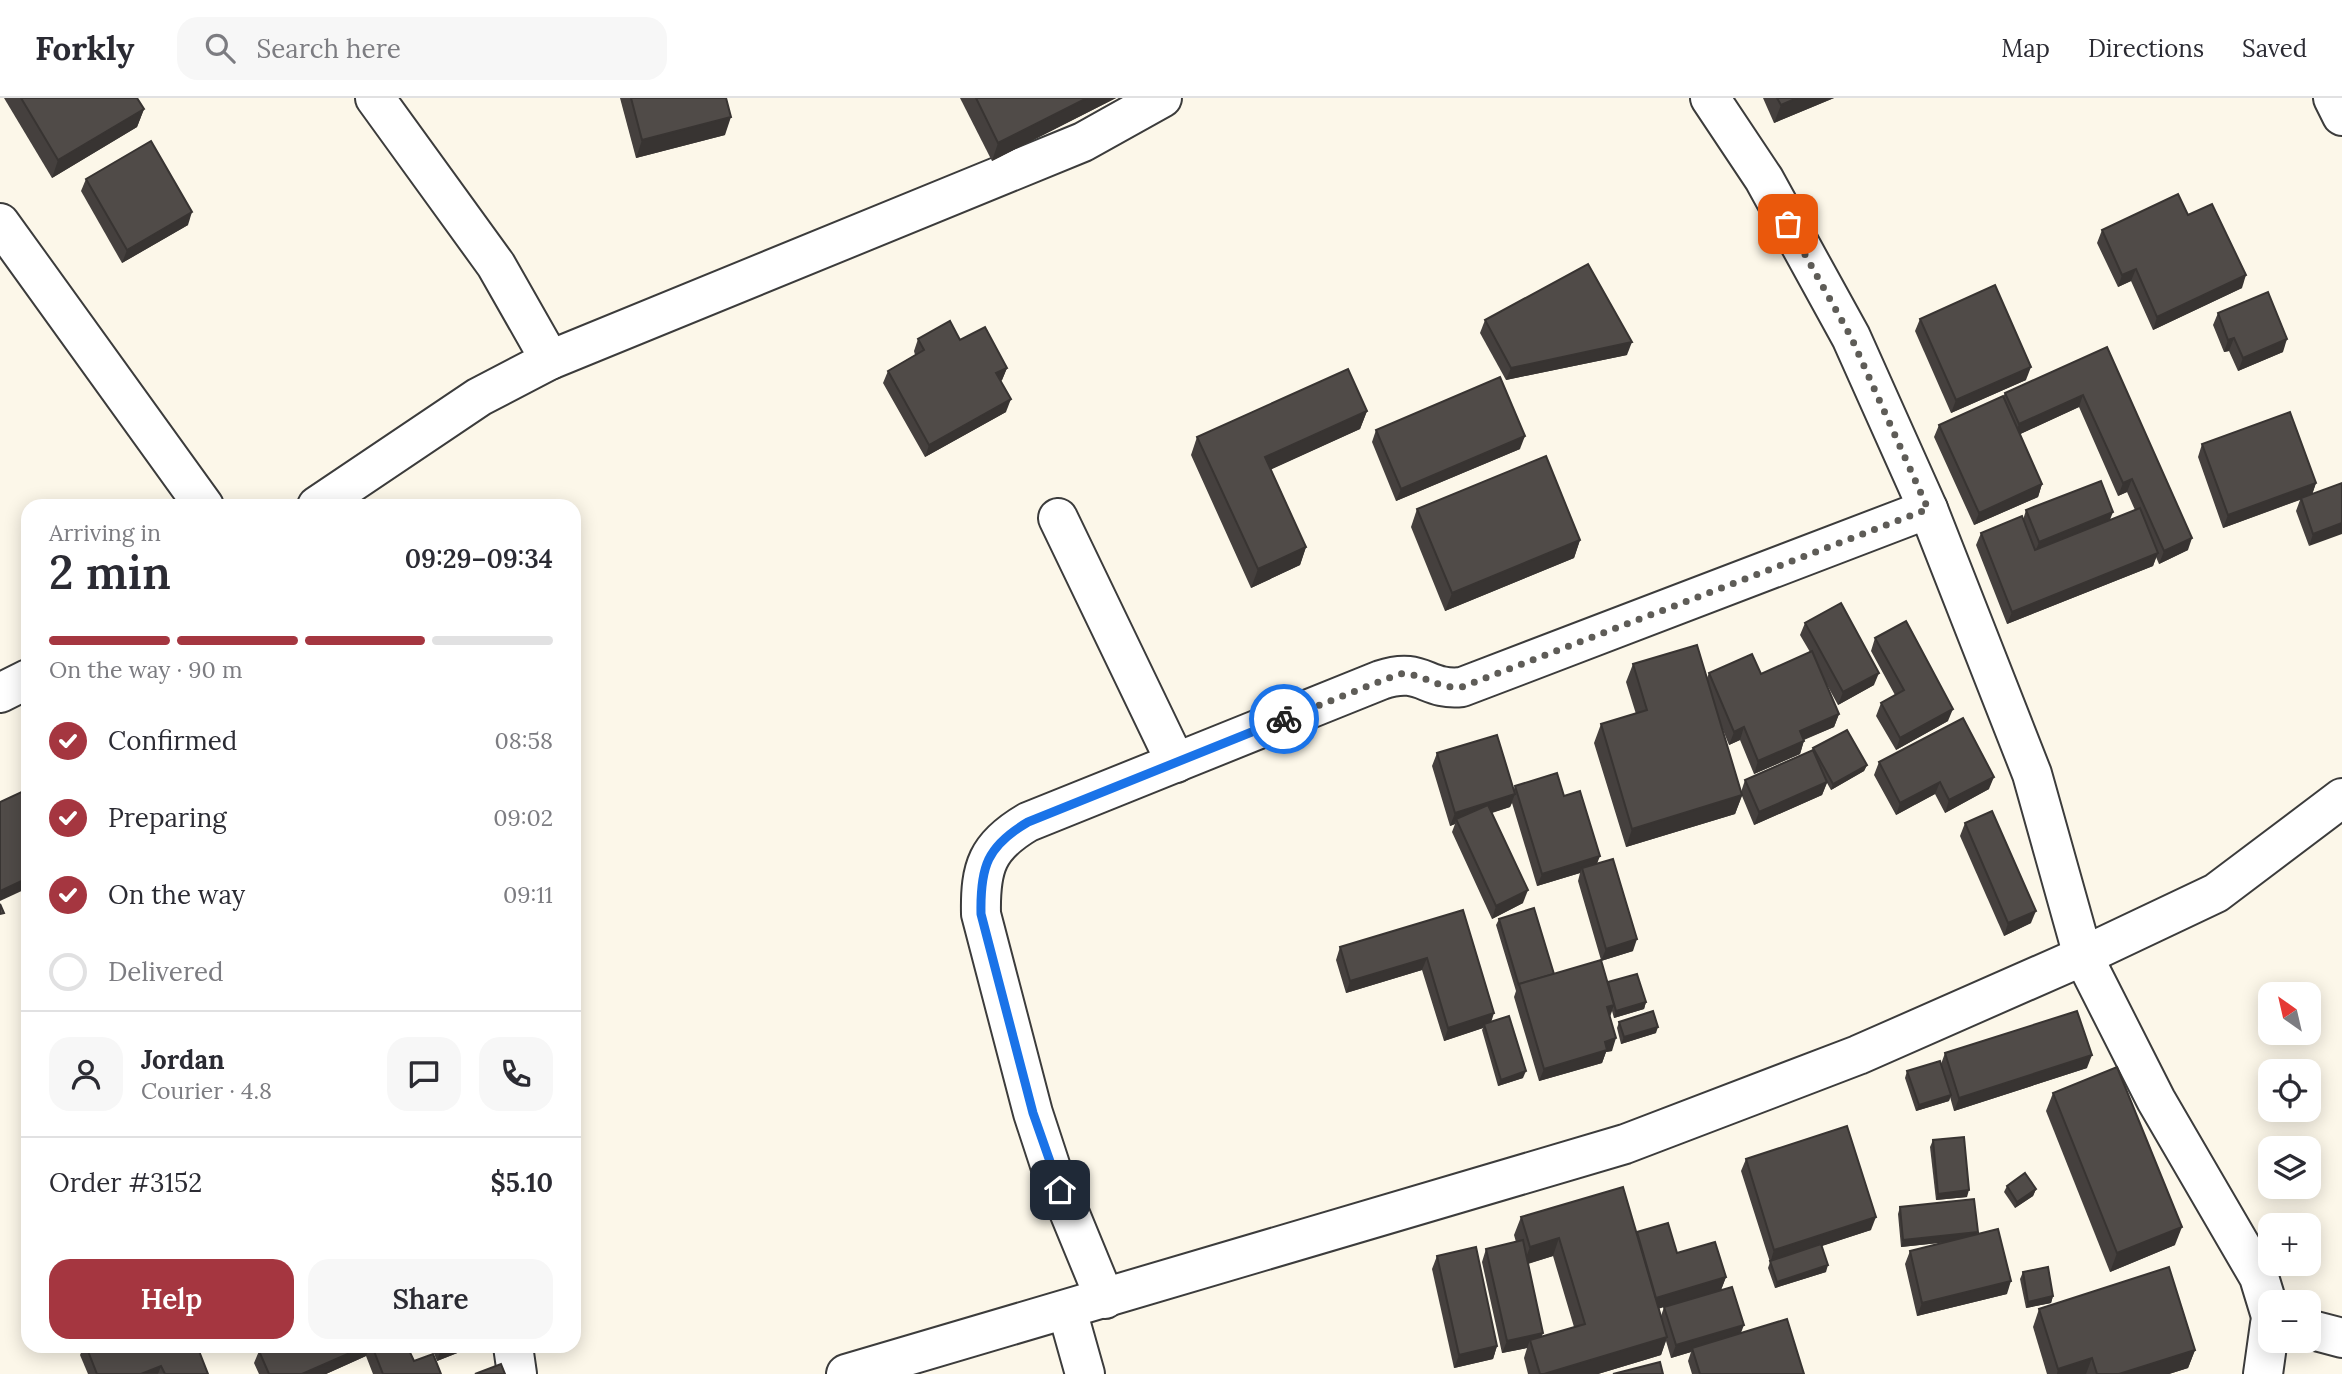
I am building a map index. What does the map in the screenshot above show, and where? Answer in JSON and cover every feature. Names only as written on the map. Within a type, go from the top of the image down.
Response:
[{"type":"street","points":[[375,98],[496,265],[550,360]]},
{"type":"street","points":[[327,499],[479,397],[550,360],[1083,142],[1162,98]]},
{"type":"street","points":[[1710,98],[1764,179],[1851,337],[1928,509],[2032,774],[2083,956],[2156,1100],[2259,1277],[2263,1290]]},
{"type":"street","points":[[2333,98],[2342,116]]},
{"type":"street","points":[[0,223],[199,499]]},
{"type":"street","points":[[1105,1299],[1051,1168],[1033,1113],[981,914],[981,888],[989,856],[1005,835],[1028,822],[1399,674],[1411,674],[1440,687],[1462,687],[1928,509]]},
{"type":"street","points":[[1058,518],[1176,762]]},
{"type":"street","points":[[0,693],[21,682]]},
{"type":"street","points":[[846,1374],[1625,1144],[1858,1055],[2083,956],[2216,893],[2342,798]]},
{"type":"street","points":[[1067,1310],[1085,1374]]},
{"type":"street","points":[[2321,1332],[2342,1338]]},
{"type":"street","points":[[514,1353],[517,1374]]},
{"type":"street","points":[[2263,1374],[2266,1353]]},
{"type":"building","points":[[21,98],[137,98],[144,109],[58,160]]},
{"type":"building","points":[[631,98],[726,98],[731,117],[642,140]]},
{"type":"building","points":[[976,98],[1087,98],[998,143]]},
{"type":"building","points":[[1777,98],[1797,98],[1781,105]]},
{"type":"building","points":[[151,141],[192,212],[127,250],[86,179]]},
{"type":"building","points":[[2178,194],[2188,215],[2212,204],[2246,275],[2157,317],[2136,269],[2122,275],[2102,230]]},
{"type":"building","points":[[1588,264],[1632,342],[1511,368],[1485,320]]},
{"type":"building","points":[[1995,285],[2031,367],[1956,400],[1920,319]]},
{"type":"building","points":[[2268,292],[2287,339],[2243,358],[2234,338],[2228,340],[2218,313]]},
{"type":"building","points":[[950,321],[960,340],[985,327],[1007,368],[996,373],[1011,399],[929,445],[888,371],[924,350],[918,339]]},
{"type":"building","points":[[2107,347],[2192,538],[2164,551],[2132,479],[2123,483],[2083,395],[2019,424],[2005,393]]},
{"type":"building","points":[[1348,369],[1367,411],[1265,457],[1306,547],[1258,569],[1197,437]]},
{"type":"building","points":[[1500,377],[1525,436],[1401,489],[1376,430]]},
{"type":"building","points":[[2003,396],[2042,484],[1979,513],[1939,425]]},
{"type":"building","points":[[2290,412],[2316,483],[2228,515],[2202,444]]},
{"type":"building","points":[[1546,456],[1580,540],[1452,593],[1417,509]]},
{"type":"building","points":[[2101,481],[2113,512],[2039,542],[2026,510]]},
{"type":"building","points":[[2342,483],[2342,523],[2313,534],[2301,498]]},
{"type":"building","points":[[2140,508],[2158,553],[2012,612],[1981,533],[2022,516],[2035,550]]},
{"type":"building","points":[[1841,603],[1879,673],[1843,692],[1805,623]]},
{"type":"building","points":[[1906,621],[1953,709],[1900,738],[1881,703],[1904,690],[1875,638]]},
{"type":"building","points":[[1697,645],[1742,795],[1632,829],[1601,724],[1647,710],[1633,664]]},
{"type":"building","points":[[1812,651],[1839,714],[1800,731],[1804,741],[1758,761],[1744,727],[1734,732],[1709,673],[1752,654],[1761,674]]},
{"type":"building","points":[[1963,718],[1994,777],[1949,800],[1940,782],[1900,803],[1879,762]]},
{"type":"building","points":[[1847,730],[1867,765],[1833,784],[1813,748]]},
{"type":"building","points":[[1497,735],[1515,794],[1455,813],[1437,753]]},
{"type":"building","points":[[1813,750],[1827,782],[1759,812],[1745,780]]},
{"type":"building","points":[[1557,773],[1564,796],[1580,791],[1600,856],[1542,874],[1515,786]]},
{"type":"building","points":[[21,792],[21,881],[0,891],[0,802]]},
{"type":"building","points":[[1488,805],[1528,890],[1496,906],[1456,819]]},
{"type":"building","points":[[1992,811],[2036,911],[2008,923],[1965,823]]},
{"type":"building","points":[[1613,859],[1637,939],[1606,949],[1582,868]]},
{"type":"building","points":[[1534,908],[1554,974],[1519,986],[1499,919]]},
{"type":"building","points":[[1463,910],[1494,1013],[1448,1028],[1427,958],[1350,981],[1340,947]]},
{"type":"building","points":[[1601,960],[1614,1005],[1607,1007],[1616,1038],[1605,1042],[1607,1050],[1544,1069],[1519,984]]},
{"type":"building","points":[[1637,974],[1646,1002],[1616,1011],[1608,982]]},
{"type":"building","points":[[1653,1011],[1658,1027],[1624,1037],[1619,1022]]},
{"type":"building","points":[[2077,1011],[2092,1055],[1959,1098],[1945,1053]]},
{"type":"building","points":[[1509,1016],[1526,1071],[1501,1080],[1484,1024]]},
{"type":"building","points":[[1940,1061],[1951,1095],[1919,1105],[1907,1071]]},
{"type":"building","points":[[2117,1067],[2182,1227],[2117,1253],[2053,1093]]},
{"type":"building","points":[[1847,1126],[1876,1217],[1774,1250],[1746,1159]]},
{"type":"building","points":[[1964,1137],[1969,1190],[1938,1194],[1933,1140]]},
{"type":"building","points":[[2025,1173],[2036,1189],[2017,1202],[2007,1186]]},
{"type":"building","points":[[1623,1187],[1667,1337],[1540,1374],[1530,1340],[1585,1324],[1559,1238],[1530,1247],[1521,1217]]},
{"type":"building","points":[[1974,1199],[1978,1232],[1903,1240],[1900,1207]]},
{"type":"building","points":[[1668,1223],[1677,1253],[1715,1242],[1726,1277],[1656,1298],[1637,1232]]},
{"type":"building","points":[[1998,1229],[2011,1281],[1922,1303],[1910,1251]]},
{"type":"building","points":[[1523,1240],[1543,1333],[1507,1341],[1486,1249]]},
{"type":"building","points":[[1821,1244],[1828,1265],[1777,1282],[1770,1261]]},
{"type":"building","points":[[1476,1247],[1497,1346],[1459,1355],[1437,1256]]},
{"type":"building","points":[[2048,1267],[2053,1296],[2028,1302],[2023,1272]]},
{"type":"building","points":[[2169,1267],[2195,1350],[2119,1374],[2097,1374],[2092,1358],[2058,1369],[2039,1309]]},
{"type":"building","points":[[1732,1287],[1744,1325],[1676,1345],[1664,1307]]},
{"type":"building","points":[[1787,1319],[1804,1374],[1700,1374],[1692,1348]]},
{"type":"building","points":[[89,1353],[200,1353],[208,1374],[165,1374],[161,1366],[141,1374],[97,1374]]},
{"type":"building","points":[[260,1353],[350,1353],[302,1374],[269,1374]]},
{"type":"building","points":[[375,1353],[410,1353],[414,1361],[433,1354],[441,1374],[383,1374]]},
{"type":"building","points":[[1660,1362],[1663,1374],[1613,1374]]},
{"type":"building","points":[[501,1364],[505,1374],[475,1374]]},
{"type":"way so far","points":[[1284,719],[1399,674],[1411,674],[1440,687],[1462,687],[1928,509],[1851,337],[1788,224]]},
{"type":"route","points":[[1060,1190],[1033,1113],[981,914],[981,888],[989,856],[1005,835],[1028,822],[1284,719]]}]
